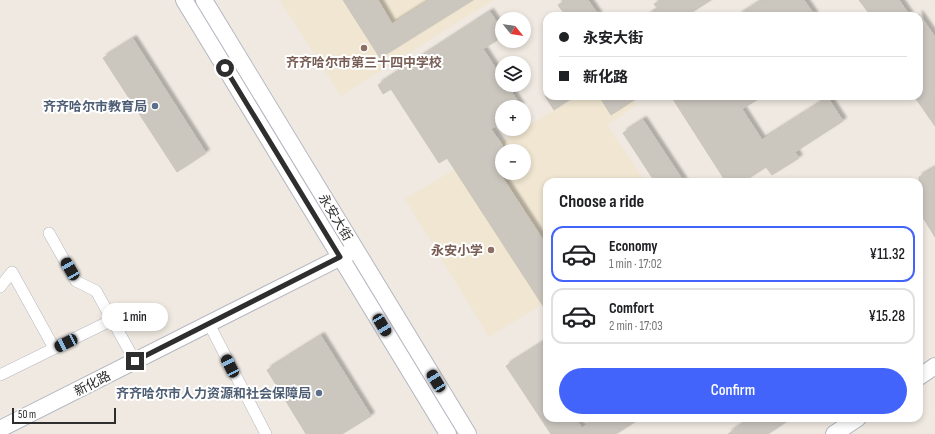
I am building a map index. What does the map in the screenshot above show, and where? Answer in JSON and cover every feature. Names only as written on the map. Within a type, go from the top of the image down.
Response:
[{"type":"main road","name":"永安大街","points":[[184,0],[448,434]]},
{"type":"main road","name":"永安大街","points":[[204,0],[468,434]]},
{"type":"main road","name":"新化路","points":[[0,429],[356,250]]},
{"type":"main road","points":[[923,374],[935,366]]},
{"type":"main road","points":[[834,434],[852,422]]},
{"type":"street","points":[[49,233],[76,281],[96,291],[135,361]]},
{"type":"street","points":[[0,287],[12,272],[54,348]]},
{"type":"street","points":[[0,375],[112,320]]},
{"type":"street","points":[[209,324],[266,434]]},
{"type":"shaded area","name":"齐齐哈尔市第三十四中学校","points":[[280,0],[493,0],[341,96]]},
{"type":"shaded area","name":"永安小学","points":[[571,100],[634,100],[637,105],[607,125],[643,178],[543,178],[543,303],[489,337],[405,199],[495,145],[495,180],[531,180],[531,144],[497,144],[511,136],[531,136],[531,124]]},
{"type":"building","points":[[343,0],[378,0],[392,24],[430,0],[473,0],[380,58]]},
{"type":"building","points":[[566,0],[588,0],[596,12],[563,12],[558,5]]},
{"type":"building","points":[[661,0],[711,0],[692,12],[653,12],[658,9],[654,4]]},
{"type":"building","points":[[763,0],[804,0],[812,12],[744,12]]},
{"type":"building","points":[[859,0],[899,0],[907,12],[868,12]]},
{"type":"building","points":[[490,12],[495,20],[495,41],[483,49],[495,67],[495,92],[511,92],[517,100],[495,100],[495,126],[491,129],[501,144],[495,144],[495,180],[504,180],[543,240],[543,306],[447,158],[439,163],[391,89],[383,94],[378,85]]},
{"type":"building","points":[[923,20],[935,37],[935,126],[917,100],[923,100]]},
{"type":"building","name":"齐齐哈尔市教育局","points":[[133,39],[206,153],[177,172],[103,58]]},
{"type":"building","points":[[548,100],[569,100],[554,110]]},
{"type":"building","points":[[602,100],[634,100],[611,115]]},
{"type":"building","points":[[674,100],[757,100],[742,109],[762,140],[825,100],[829,100],[843,121],[795,152],[799,158],[772,175],[766,167],[749,178],[723,178]]},
{"type":"building","points":[[643,120],[681,178],[652,178],[623,133]]},
{"type":"building","points":[[935,168],[935,237],[923,218],[923,178],[919,177]]},
{"type":"building","name":"齐齐哈尔市人力资源和社会保障局","points":[[321,336],[371,416],[342,434],[306,434],[267,370]]},
{"type":"building","points":[[543,343],[543,422],[506,366]]},
{"type":"building","points":[[543,422],[578,422],[582,428],[591,422],[635,422],[616,434],[551,434]]},
{"type":"building","points":[[746,422],[786,422],[768,434],[728,434]]},
{"type":"place","name":"齐齐哈尔市第三十四中学校","points":[[364,48]]},
{"type":"place","name":"齐齐哈尔市教育局","points":[[155,106]]},
{"type":"place","name":"永安小学","points":[[491,250]]},
{"type":"place","name":"齐齐哈尔市人力资源和社会保障局","points":[[319,393]]},
{"type":"route","points":[[135,361],[340,257],[225,68]]}]
